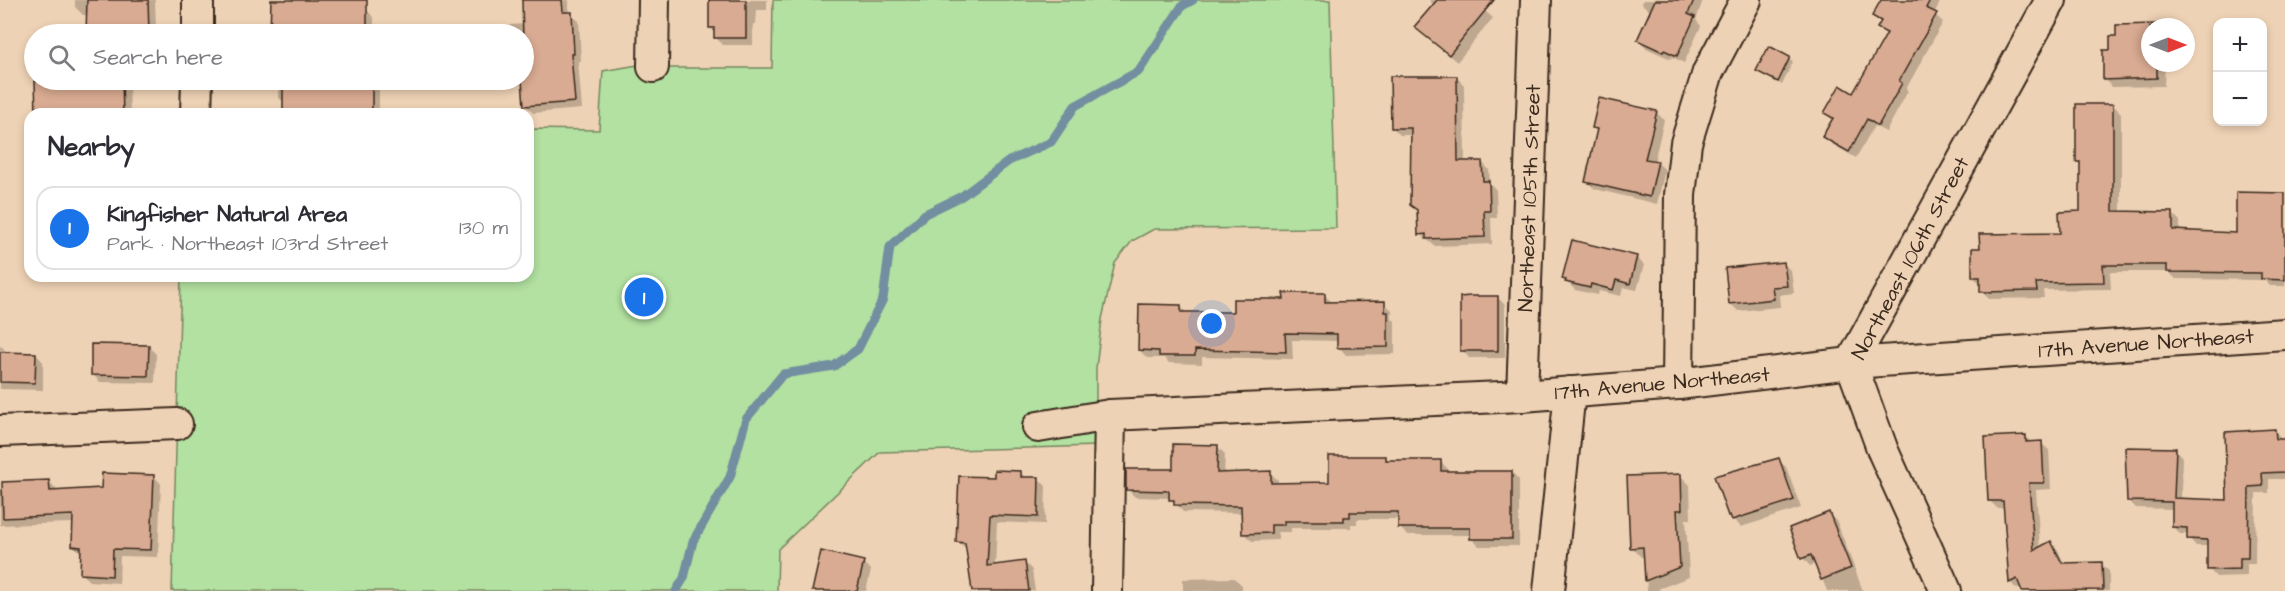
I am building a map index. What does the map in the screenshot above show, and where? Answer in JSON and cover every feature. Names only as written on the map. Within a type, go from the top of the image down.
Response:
[{"type":"street","points":[[198,0],[198,24]]},
{"type":"street","points":[[653,67],[654,0]]},
{"type":"street","name":"Northeast 105th Street","points":[[1522,396],[1536,0]]},
{"type":"street","points":[[1678,384],[1680,195],[1686,143],[1708,72],[1746,0]]},
{"type":"street","name":"Northeast 106th Street","points":[[1946,591],[1883,451],[1851,363],[2051,0]]},
{"type":"street","points":[[196,108],[197,90]]},
{"type":"street","name":"17th Avenue Northeast","points":[[1038,427],[1110,415],[1522,396],[1678,384],[1851,363],[2285,334]]},
{"type":"street","points":[[1549,591],[1570,392]]},
{"type":"street","points":[[1107,591],[1110,415]]},
{"type":"street","points":[[0,431],[177,424]]},
{"type":"green space","points":[[773,0],[1330,0],[1336,228],[1154,229],[1132,241],[1115,263],[1102,319],[1096,368],[1096,446],[880,452],[778,549],[777,591],[172,591],[181,282],[534,282],[534,129],[599,130],[603,71],[638,65],[668,68],[772,68]]},
{"type":"building","points":[[87,0],[148,0],[149,24],[86,24]]},
{"type":"building","points":[[271,0],[367,0],[367,24],[270,24]]},
{"type":"building","points":[[522,0],[562,0],[563,12],[572,12],[574,54],[571,54],[575,102],[524,106],[523,90],[534,90],[534,24],[523,24]]},
{"type":"building","points":[[709,0],[746,0],[746,38],[714,38],[714,28],[709,28]]},
{"type":"building","points":[[1437,0],[1494,0],[1449,55],[1414,27]]},
{"type":"building","points":[[1655,0],[1694,0],[1688,14],[1695,17],[1677,56],[1637,40]]},
{"type":"building","points":[[1881,0],[1930,0],[1926,8],[1937,13],[1899,81],[1902,83],[1878,126],[1867,119],[1849,152],[1822,137],[1833,118],[1824,113],[1840,85],[1853,93],[1887,33],[1877,28],[1881,21],[1872,16]]},
{"type":"building","points":[[2141,24],[2141,72],[2157,72],[2157,78],[2103,80],[2103,50],[2110,50],[2110,36],[2116,36],[2116,25]]},
{"type":"building","points":[[1769,46],[1790,57],[1778,82],[1756,71]]},
{"type":"building","points":[[1390,76],[1457,76],[1458,161],[1482,161],[1483,181],[1489,181],[1490,211],[1484,211],[1485,237],[1426,239],[1426,234],[1418,235],[1417,210],[1410,205],[1411,128],[1391,128]]},
{"type":"building","points":[[35,90],[122,90],[123,108],[36,108]]},
{"type":"building","points":[[283,90],[372,90],[372,108],[283,108]]},
{"type":"building","points":[[1599,98],[1657,111],[1645,159],[1658,161],[1650,197],[1585,182],[1597,129],[1592,128]]},
{"type":"building","points":[[2076,104],[2113,104],[2113,211],[2173,212],[2173,230],[2236,233],[2236,192],[2285,193],[2285,280],[2261,279],[2261,273],[2167,272],[2167,265],[2103,265],[2104,282],[2036,283],[2037,291],[1980,292],[1980,277],[1972,277],[1972,248],[1980,248],[1979,234],[2060,233],[2059,212],[2080,211],[2080,162],[2076,162]]},
{"type":"building","points":[[1572,240],[1637,256],[1630,284],[1616,280],[1613,290],[1591,284],[1590,288],[1565,282],[1566,280],[1562,279]]},
{"type":"building","points":[[1784,262],[1787,286],[1772,287],[1774,299],[1729,304],[1725,268]]},
{"type":"building","points":[[1283,293],[1325,293],[1325,302],[1385,301],[1385,312],[1388,312],[1388,347],[1337,348],[1337,334],[1285,333],[1286,352],[1195,350],[1195,356],[1159,356],[1159,351],[1138,350],[1139,304],[1181,305],[1181,312],[1233,312],[1233,299],[1284,299]]},
{"type":"building","points":[[1498,296],[1498,351],[1460,351],[1460,297]]},
{"type":"building","points":[[91,344],[149,345],[148,376],[91,375]]},
{"type":"building","points":[[0,352],[36,353],[35,383],[0,382]]},
{"type":"building","points":[[2275,429],[2276,439],[2285,439],[2285,472],[2262,473],[2263,486],[2249,487],[2248,558],[2240,558],[2240,569],[2207,570],[2207,540],[2187,539],[2187,528],[2172,527],[2172,502],[2127,501],[2125,447],[2176,448],[2174,498],[2227,500],[2225,432]]},
{"type":"building","points":[[2026,435],[2026,442],[2042,441],[2044,483],[2029,483],[2034,550],[2051,541],[2062,563],[2102,562],[2103,590],[2022,591],[2017,579],[2009,583],[2003,501],[1988,501],[1985,437]]},
{"type":"building","points":[[1173,444],[1218,445],[1217,473],[1271,471],[1271,483],[1329,482],[1329,456],[1386,456],[1386,460],[1441,460],[1441,471],[1512,471],[1512,539],[1470,539],[1470,528],[1398,528],[1398,512],[1350,512],[1350,517],[1344,517],[1344,521],[1284,521],[1284,525],[1271,525],[1271,533],[1242,534],[1241,506],[1174,505],[1174,500],[1169,500],[1169,491],[1126,490],[1126,469],[1173,469]]},
{"type":"building","points":[[1779,458],[1794,500],[1732,520],[1730,515],[1728,516],[1714,476]]},
{"type":"building","points":[[994,470],[1021,471],[1021,477],[1039,477],[1038,517],[990,515],[987,566],[1025,561],[1029,591],[972,591],[965,543],[956,542],[959,476],[994,477]]},
{"type":"building","points":[[102,473],[154,475],[151,550],[113,549],[112,576],[80,574],[81,547],[72,546],[73,515],[3,518],[2,482],[49,480],[50,491],[101,488]]},
{"type":"building","points":[[1681,474],[1682,510],[1677,510],[1680,567],[1645,581],[1643,547],[1630,548],[1627,476]]},
{"type":"building","points":[[1829,512],[1851,568],[1821,580],[1811,555],[1801,559],[1789,528]]},
{"type":"building","points":[[821,551],[864,561],[857,591],[812,591]]},
{"type":"waterway","points":[[676,591],[684,578],[693,541],[730,477],[746,419],[783,374],[834,366],[858,349],[883,299],[890,247],[925,214],[962,196],[1009,161],[1051,142],[1075,106],[1139,71],[1182,6],[1193,0]]},
{"type":"place","name":"Kingfisher Natural Area","points":[[644,297]]}]
